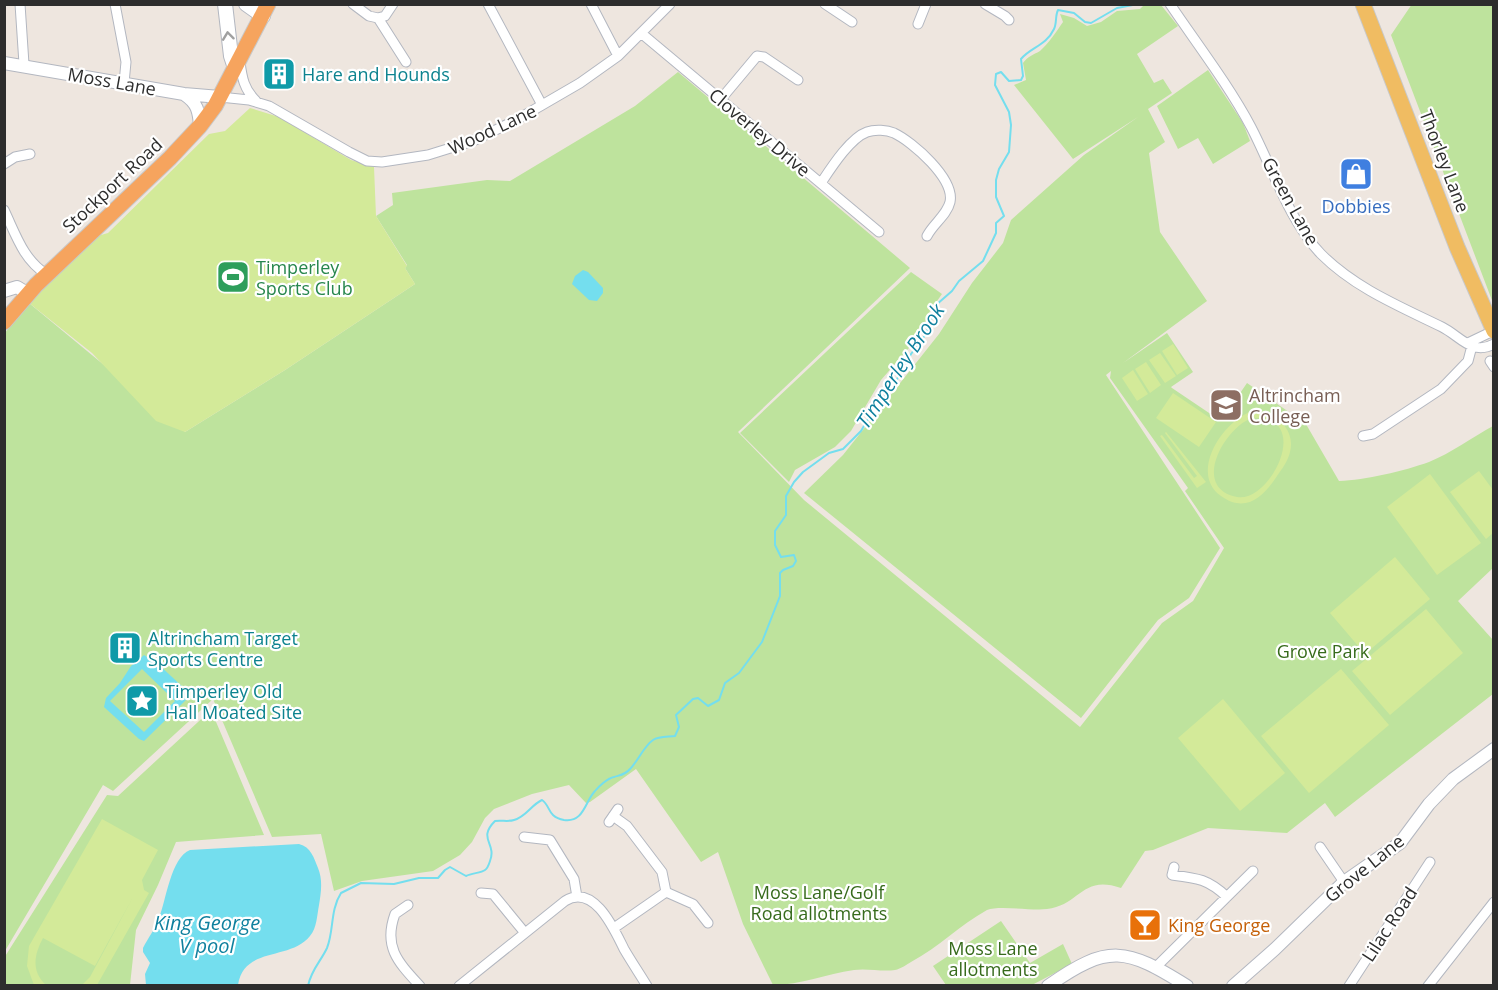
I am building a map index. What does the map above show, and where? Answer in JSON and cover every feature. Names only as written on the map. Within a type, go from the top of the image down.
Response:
[{"type":"highway","name":"Stockport Road","points":[[4,322],[46,274],[170,158],[200,126],[220,97],[265,10]]},
{"type":"main road","points":[[225,4],[231,56],[237,64]]},
{"type":"main road","name":"Stockport Road","points":[[246,4],[265,10]]},
{"type":"main road","name":"Thorley Lane","points":[[1363,4],[1457,247],[1493,331]]},
{"type":"street","points":[[20,4],[24,64]]},
{"type":"street","points":[[115,4],[126,62],[124,83]]},
{"type":"street","points":[[353,4],[369,16],[378,18],[385,15],[393,4]]},
{"type":"street","points":[[488,4],[542,105]]},
{"type":"street","points":[[591,4],[618,56]]},
{"type":"street","name":"Wood Lane","points":[[220,97],[257,102],[280,111],[360,158],[381,162],[428,155],[457,147],[490,133],[580,82],[618,56],[670,4]]},
{"type":"street","points":[[825,4],[853,21]]},
{"type":"street","points":[[918,24],[926,4]]},
{"type":"street","points":[[985,4],[1007,18],[1011,7]]},
{"type":"street","name":"Green Lane","points":[[1170,4],[1246,118],[1298,221],[1320,252],[1363,287],[1450,331],[1470,344]]},
{"type":"street","points":[[378,18],[406,62]]},
{"type":"street","name":"Cloverley Drive","points":[[641,33],[879,232]]},
{"type":"street","points":[[721,99],[757,56],[764,57],[798,80]]},
{"type":"street","name":"Moss Lane","points":[[4,63],[24,64],[38,69],[184,94],[220,97]]},
{"type":"street","points":[[237,64],[243,84],[257,102]]},
{"type":"street","points":[[184,94],[196,103],[200,114],[200,126]]},
{"type":"street","points":[[820,183],[862,135],[872,131],[893,132],[920,153],[945,180],[949,189],[950,202],[945,212],[935,218],[927,236]]},
{"type":"street","points":[[4,164],[15,157],[30,154]]},
{"type":"street","points":[[4,210],[26,257],[36,268],[46,274]]},
{"type":"street","points":[[4,291],[16,287],[27,293]]},
{"type":"street","points":[[1470,344],[1493,331]]},
{"type":"street","points":[[1470,344],[1480,349],[1494,344]]},
{"type":"street","points":[[1363,436],[1373,434],[1436,394],[1468,361],[1470,344]]},
{"type":"street","name":"Grove Lane","points":[[1233,986],[1344,882],[1400,843],[1429,804],[1453,779],[1494,749]]},
{"type":"street","points":[[613,816],[627,826],[662,873],[666,892]]},
{"type":"street","points":[[524,837],[550,840],[574,879],[577,897]]},
{"type":"street","points":[[1320,847],[1344,882]]},
{"type":"street","name":"Lilac Road","points":[[1349,986],[1430,862]]},
{"type":"street","points":[[1174,867],[1172,875],[1201,879],[1213,884],[1227,897]]},
{"type":"street","points":[[1156,967],[1253,871]]},
{"type":"street","points":[[666,892],[693,904],[708,923]]},
{"type":"street","points":[[614,928],[666,892]]},
{"type":"street","points":[[481,893],[493,894],[525,933]]},
{"type":"street","points":[[459,986],[565,901],[584,897],[594,903],[614,928],[625,951],[647,986]]},
{"type":"street","points":[[1428,986],[1494,903]]},
{"type":"street","points":[[408,905],[392,911],[390,933],[393,952],[398,962],[420,986]]},
{"type":"street","points":[[1048,986],[1075,967],[1095,958],[1115,956],[1136,957],[1187,986]]},
{"type":"green space","points":[[1412,4],[1493,5],[1493,303],[1391,35]]},
{"type":"green space","points":[[1144,5],[1161,5],[1178,26],[1137,54],[1154,83],[1163,79],[1172,93],[1148,109],[1165,142],[1149,153],[1160,232],[1207,301],[1123,363],[1167,333],[1193,372],[1172,388],[1221,421],[1247,383],[1299,419],[1303,419],[1339,481],[1384,475],[1429,462],[1493,426],[1493,568],[1458,601],[1493,640],[1493,694],[1335,817],[1325,803],[1287,833],[1208,828],[1153,850],[1145,851],[1121,888],[1108,885],[1089,887],[1067,902],[1047,909],[987,910],[931,950],[897,969],[854,970],[794,983],[773,985],[743,924],[718,852],[701,862],[636,769],[590,802],[586,803],[569,785],[532,794],[494,809],[485,818],[472,842],[460,855],[433,871],[362,881],[334,891],[321,834],[272,837],[213,699],[113,791],[103,785],[5,951],[4,334],[29,303],[185,432],[285,370],[415,284],[405,268],[407,265],[376,216],[393,205],[392,193],[487,180],[510,181],[635,106],[678,72],[910,268],[738,432],[804,500],[1080,727],[1162,623],[1193,601],[1224,548],[1185,491],[1188,488],[1110,378],[1111,371],[1106,375],[1220,548],[1189,598],[1158,620],[1081,718],[804,493],[843,455],[939,334],[972,283],[1003,243],[1011,220],[1084,155],[1138,117],[1073,159],[1014,85],[1026,80],[1023,63],[1040,51],[1052,37],[1063,22],[1060,14],[1074,18],[1087,26],[1101,22],[1117,11],[1140,9]]},
{"type":"green space","points":[[1208,70],[1243,123],[1250,141],[1213,164],[1198,138],[1178,149],[1157,106]]},
{"type":"green space","name":"Timperley Sports Club","points":[[250,108],[279,117],[351,160],[374,167],[376,216],[407,266],[405,268],[415,284],[285,370],[185,432],[156,421],[92,353],[29,303],[94,237],[108,233],[209,134],[225,131]]},
{"type":"green space","points":[[911,272],[942,294],[930,311],[922,333],[881,380],[851,431],[835,447],[795,470],[789,482],[740,433]]},
{"type":"green space","points":[[1173,344],[1188,368],[1177,375],[1162,351]]},
{"type":"green space","points":[[1160,353],[1176,376],[1165,383],[1149,360]]},
{"type":"green space","points":[[1146,362],[1161,385],[1150,393],[1135,369]]},
{"type":"green space","points":[[1133,370],[1148,394],[1137,401],[1122,378]]},
{"type":"green space","points":[[1173,393],[1216,422],[1199,447],[1156,418]]},
{"type":"green space","points":[[1253,411],[1276,418],[1287,429],[1291,444],[1286,462],[1266,490],[1254,500],[1238,503],[1221,496],[1212,486],[1208,474],[1209,461],[1221,435],[1242,416]],"holes":[[[1252,418],[1271,420],[1281,430],[1283,443],[1273,474],[1262,487],[1250,495],[1237,497],[1223,491],[1216,482],[1214,470],[1223,445],[1232,433]]]},
{"type":"green space","points":[[1166,432],[1206,482],[1197,488],[1160,436],[1162,435],[1194,478],[1197,476]]},
{"type":"green space","points":[[1479,471],[1493,490],[1493,533],[1486,539],[1450,492]]},
{"type":"green space","points":[[1430,474],[1481,543],[1437,575],[1387,507]]},
{"type":"green space","points":[[1395,557],[1430,599],[1365,654],[1330,613]]},
{"type":"green space","points":[[1426,609],[1463,653],[1390,715],[1352,671]]},
{"type":"green space","points":[[1341,669],[1389,725],[1309,793],[1261,736]]},
{"type":"green space","points":[[1223,699],[1285,773],[1240,811],[1178,738]]},
{"type":"green space","points":[[211,710],[264,835],[176,842],[136,930],[130,985],[5,985],[4,958],[107,795],[118,796]]},
{"type":"green space","points":[[102,819],[158,850],[142,880],[144,890],[149,893],[97,985],[82,985],[90,977],[133,897],[95,966],[43,938],[36,957],[36,968],[46,985],[34,985],[27,966],[29,946]]},
{"type":"green space","name":"Moss Lane allotments","points":[[1001,921],[1030,963],[1063,944],[1072,964],[1032,985],[946,985],[933,966]]},
{"type":"water","points":[[583,270],[588,272],[603,288],[603,293],[597,301],[589,300],[572,284],[575,276]]},
{"type":"water","points":[[144,655],[157,663],[186,690],[187,699],[144,741],[104,707],[106,698],[131,666]],"holes":[[[142,669],[175,701],[144,732],[110,701]]]},
{"type":"water","name":"King George V pool","points":[[299,844],[312,853],[321,877],[316,921],[310,936],[291,949],[249,964],[242,973],[238,985],[146,985],[145,974],[150,963],[143,948],[162,910],[174,870],[184,854],[190,850]]},
{"type":"waterway","name":"Timperley Brook","points":[[308,986],[327,948],[335,906],[341,893],[361,883],[394,884],[419,878],[438,878],[450,867],[466,876],[483,871],[488,866],[491,855],[488,832],[495,821],[509,821],[518,818],[542,800],[552,814],[559,819],[576,818],[599,787],[609,779],[628,771],[653,740],[675,736],[679,727],[676,715],[693,699],[698,698],[708,706],[719,700],[725,683],[739,673],[762,642],[780,596],[780,573],[793,566],[796,561],[794,555],[781,557],[775,545],[775,531],[786,515],[786,496],[794,482],[803,472],[829,453],[843,449],[861,431],[874,409],[892,388],[911,354],[926,334],[936,305],[952,291],[959,281],[983,261],[996,233],[996,223],[1004,216],[996,197],[996,180],[999,169],[1009,152],[1011,125],[1009,112],[995,85],[996,74],[1001,72],[1009,81],[1021,80],[1023,76],[1021,59],[1051,35],[1058,10],[1074,13],[1085,22],[1091,23],[1117,8],[1138,4]]},
{"type":"place","name":"Hare and Hounds","points":[[279,74]]},
{"type":"place","name":"Dobbies","points":[[1356,174]]},
{"type":"place","name":"Timperley Sports Club","points":[[233,277]]},
{"type":"place","name":"Altrincham College","points":[[1226,405]]},
{"type":"place","name":"Altrincham Target Sports Centre","points":[[125,648]]},
{"type":"place","name":"Timperley Old Hall Moated Site","points":[[142,701]]},
{"type":"place","name":"King George","points":[[1145,925]]},
{"type":"park label","name":"Grove Park","points":[[1323,651]]},
{"type":"park label","name":"Moss Lane/Golf Road allotments","points":[[819,902]]}]
